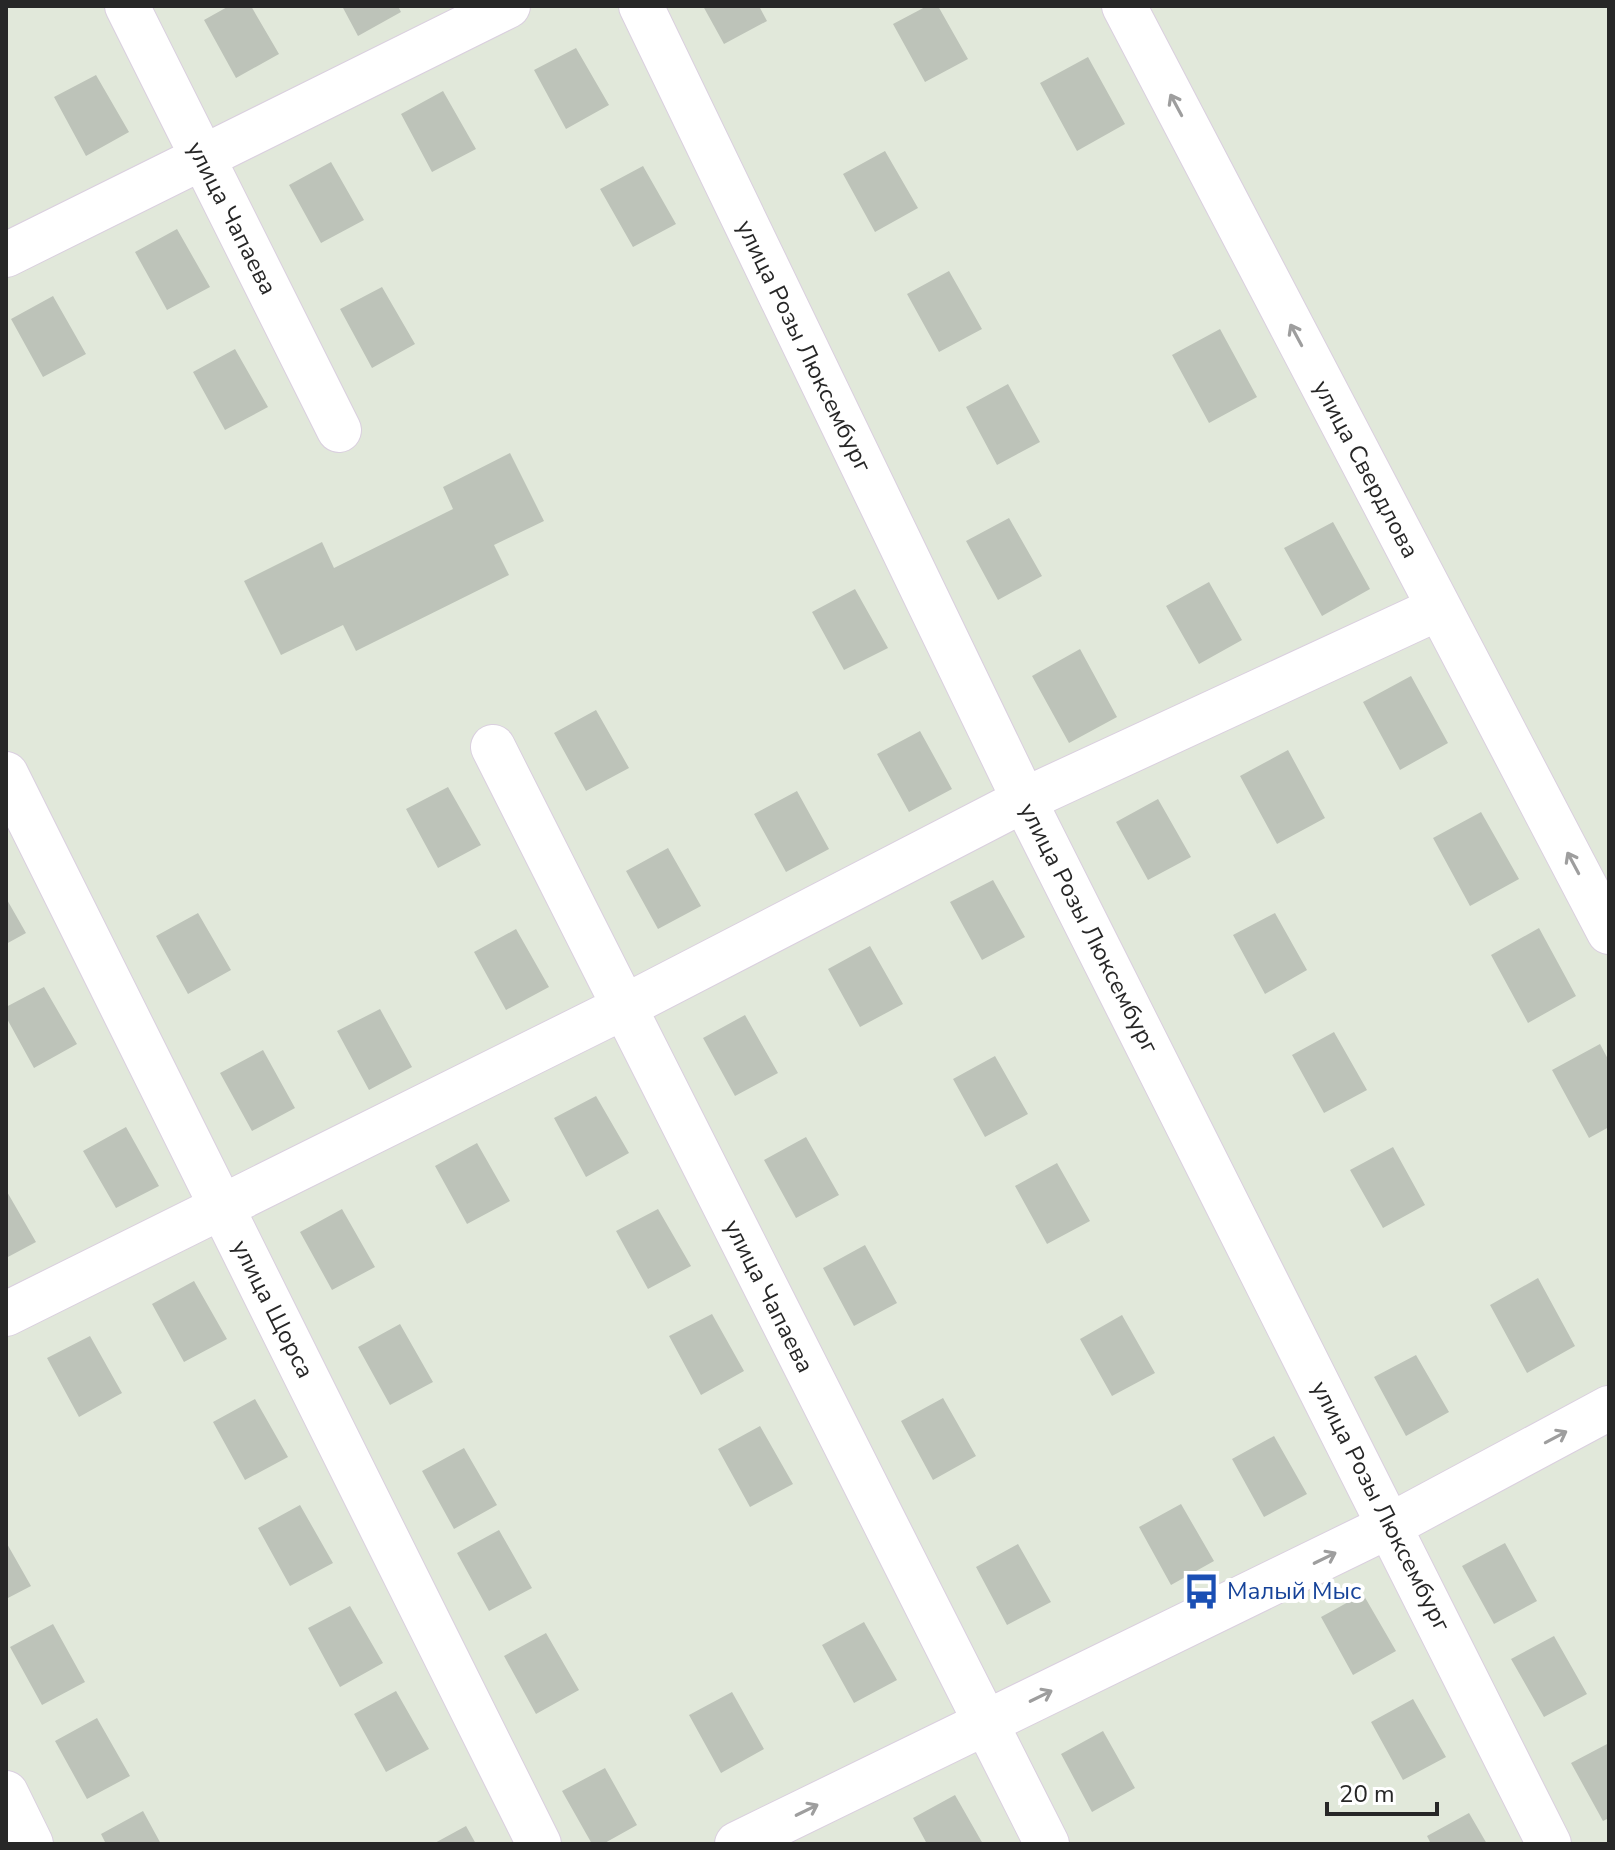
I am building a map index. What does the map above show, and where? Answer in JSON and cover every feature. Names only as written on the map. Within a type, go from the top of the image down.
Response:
[{"type":"street","name":"улица Чапаева","points":[[127,6],[339,430]]},
{"type":"street","points":[[6,255],[508,6]]},
{"type":"street","name":"улица Розы Люксембург","points":[[641,6],[1024,800],[1549,1844]]},
{"type":"street","name":"улица Свердлова","points":[[1124,6],[1609,932]]},
{"type":"street","points":[[6,1314],[223,1209],[622,1008],[1024,800],[1439,608]]},
{"type":"street","name":"улица Чапаева","points":[[493,747],[622,1008],[1047,1844]]},
{"type":"street","name":"улица Щорса","points":[[6,774],[539,1844]]},
{"type":"street","points":[[737,1844],[1391,1525],[1609,1408]]},
{"type":"street","points":[[6,1793],[31,1844]]},
{"type":"building","points":[[229,6],[251,6],[279,54],[236,78],[204,20]]},
{"type":"building","points":[[342,6],[398,6],[401,12],[358,36]]},
{"type":"building","points":[[703,6],[759,6],[767,21],[724,44]]},
{"type":"building","points":[[927,6],[938,6],[968,59],[925,82],[893,24]]},
{"type":"building","points":[[576,48],[609,105],[566,129],[534,70]]},
{"type":"building","points":[[1088,57],[1125,124],[1077,151],[1040,83]]},
{"type":"building","points":[[96,75],[129,132],[86,156],[54,97]]},
{"type":"building","points":[[443,91],[476,149],[432,172],[401,114]]},
{"type":"building","points":[[885,151],[918,208],[875,232],[843,174]]},
{"type":"building","points":[[331,162],[364,220],[321,243],[289,185]]},
{"type":"building","points":[[643,166],[676,224],[633,247],[600,189]]},
{"type":"building","points":[[177,229],[210,287],[167,310],[135,252]]},
{"type":"building","points":[[949,271],[982,329],[939,352],[907,294]]},
{"type":"building","points":[[382,287],[415,344],[372,368],[340,309]]},
{"type":"building","points":[[53,296],[86,354],[43,377],[11,319]]},
{"type":"building","points":[[1220,329],[1257,397],[1209,423],[1172,355]]},
{"type":"building","points":[[235,349],[268,407],[225,430],[193,372]]},
{"type":"building","points":[[1008,384],[1040,442],[997,465],[966,407]]},
{"type":"building","points":[[510,453],[544,521],[494,545],[509,575],[356,651],[343,625],[281,655],[244,581],[322,542],[334,568],[453,509],[443,487]]},
{"type":"building","points":[[1009,518],[1042,576],[998,600],[966,541]]},
{"type":"building","points":[[1333,522],[1370,589],[1322,616],[1284,548]]},
{"type":"building","points":[[1209,582],[1242,640],[1199,664],[1166,606]]},
{"type":"building","points":[[855,589],[888,648],[844,670],[812,612]]},
{"type":"building","points":[[1080,649],[1117,717],[1069,743],[1032,676]]},
{"type":"building","points":[[1411,676],[1448,743],[1400,770],[1363,702]]},
{"type":"building","points":[[596,710],[629,768],[586,791],[554,733]]},
{"type":"building","points":[[920,731],[952,789],[909,812],[877,754]]},
{"type":"building","points":[[1288,750],[1325,818],[1277,844],[1240,776]]},
{"type":"building","points":[[448,787],[481,845],[438,868],[406,809]]},
{"type":"building","points":[[797,791],[829,849],[786,872],[754,814]]},
{"type":"building","points":[[1158,799],[1191,857],[1148,880],[1116,822]]},
{"type":"building","points":[[1481,812],[1519,879],[1470,906],[1433,838]]},
{"type":"building","points":[[668,848],[701,906],[658,929],[626,871]]},
{"type":"building","points":[[993,880],[1025,937],[982,960],[950,902]]},
{"type":"building","points":[[6,898],[26,933],[6,944]]},
{"type":"building","points":[[198,913],[231,970],[188,994],[156,936]]},
{"type":"building","points":[[1275,913],[1307,970],[1265,994],[1233,935]]},
{"type":"building","points":[[1539,928],[1576,996],[1528,1023],[1491,955]]},
{"type":"building","points":[[516,929],[549,987],[506,1010],[474,952]]},
{"type":"building","points":[[870,946],[903,1004],[860,1027],[828,969]]},
{"type":"building","points":[[44,987],[77,1044],[34,1068],[6,1017],[6,1007]]},
{"type":"building","points":[[380,1009],[412,1067],[369,1090],[337,1031]]},
{"type":"building","points":[[745,1015],[778,1073],[735,1096],[703,1038]]},
{"type":"building","points":[[1334,1032],[1367,1090],[1324,1113],[1292,1055]]},
{"type":"building","points":[[1600,1044],[1609,1061],[1609,1127],[1589,1138],[1552,1070]]},
{"type":"building","points":[[263,1050],[295,1108],[252,1131],[220,1073]]},
{"type":"building","points":[[995,1056],[1028,1114],[985,1137],[953,1079]]},
{"type":"building","points":[[596,1096],[629,1153],[586,1177],[554,1118]]},
{"type":"building","points":[[126,1127],[159,1186],[116,1208],[83,1151]]},
{"type":"building","points":[[806,1137],[839,1195],[796,1218],[764,1160]]},
{"type":"building","points":[[477,1143],[510,1201],[467,1224],[435,1166]]},
{"type":"building","points":[[1393,1147],[1425,1205],[1383,1228],[1350,1170]]},
{"type":"building","points":[[1057,1163],[1090,1221],[1047,1244],[1015,1186]]},
{"type":"building","points":[[6,1190],[36,1242],[6,1258]]},
{"type":"building","points":[[342,1209],[375,1267],[332,1290],[300,1232]]},
{"type":"building","points":[[658,1209],[691,1266],[648,1289],[616,1231]]},
{"type":"building","points":[[865,1245],[897,1303],[854,1326],[823,1268]]},
{"type":"building","points":[[1538,1278],[1575,1346],[1527,1373],[1490,1305]]},
{"type":"building","points":[[194,1281],[227,1339],[184,1362],[152,1304]]},
{"type":"building","points":[[712,1314],[744,1371],[701,1395],[669,1336]]},
{"type":"building","points":[[1122,1315],[1155,1373],[1112,1396],[1080,1339]]},
{"type":"building","points":[[400,1324],[433,1382],[390,1405],[358,1347]]},
{"type":"building","points":[[90,1336],[122,1393],[79,1417],[47,1358]]},
{"type":"building","points":[[1416,1355],[1449,1412],[1406,1436],[1374,1377]]},
{"type":"building","points":[[943,1398],[976,1456],[933,1480],[901,1421]]},
{"type":"building","points":[[255,1399],[288,1457],[245,1480],[213,1422]]},
{"type":"building","points":[[760,1426],[793,1484],[750,1507],[718,1449]]},
{"type":"building","points":[[1274,1436],[1307,1494],[1264,1517],[1232,1459]]},
{"type":"building","points":[[464,1448],[497,1505],[454,1529],[422,1471]]},
{"type":"building","points":[[1181,1504],[1214,1561],[1171,1585],[1139,1527]]},
{"type":"building","points":[[300,1505],[333,1563],[290,1586],[258,1528]]},
{"type":"building","points":[[499,1530],[532,1588],[489,1611],[457,1553]]},
{"type":"building","points":[[6,1542],[31,1586],[6,1599]]},
{"type":"building","points":[[1505,1543],[1537,1601],[1494,1624],[1462,1566]]},
{"type":"building","points":[[1018,1544],[1051,1602],[1007,1625],[976,1567]]},
{"type":"building","points":[[1363,1594],[1396,1651],[1353,1675],[1321,1617]]},
{"type":"building","points":[[350,1606],[383,1663],[340,1687],[308,1628]]},
{"type":"building","points":[[864,1622],[897,1680],[854,1703],[822,1645]]},
{"type":"building","points":[[53,1624],[85,1682],[42,1705],[10,1647]]},
{"type":"building","points":[[546,1633],[579,1690],[536,1714],[504,1656]]},
{"type":"building","points":[[1554,1636],[1587,1694],[1544,1717],[1511,1659]]},
{"type":"building","points":[[396,1691],[429,1749],[386,1772],[354,1714]]},
{"type":"building","points":[[732,1692],[764,1749],[721,1773],[689,1715]]},
{"type":"building","points":[[1413,1699],[1446,1757],[1403,1780],[1371,1722]]},
{"type":"building","points":[[97,1718],[130,1776],[87,1799],[55,1741]]},
{"type":"building","points":[[1103,1731],[1135,1788],[1092,1812],[1061,1754]]},
{"type":"building","points":[[1609,1743],[1609,1818],[1603,1821],[1571,1763]]},
{"type":"building","points":[[605,1768],[637,1825],[603,1844],[592,1844],[562,1791]]},
{"type":"building","points":[[955,1795],[983,1844],[927,1844],[913,1818]]},
{"type":"building","points":[[143,1811],[161,1844],[106,1844],[101,1834]]},
{"type":"building","points":[[1469,1813],[1487,1844],[1431,1844],[1427,1836]]},
{"type":"building","points":[[466,1826],[476,1844],[433,1844]]},
{"type":"place","name":"Малый Мыс","points":[[1201,1591]]}]
